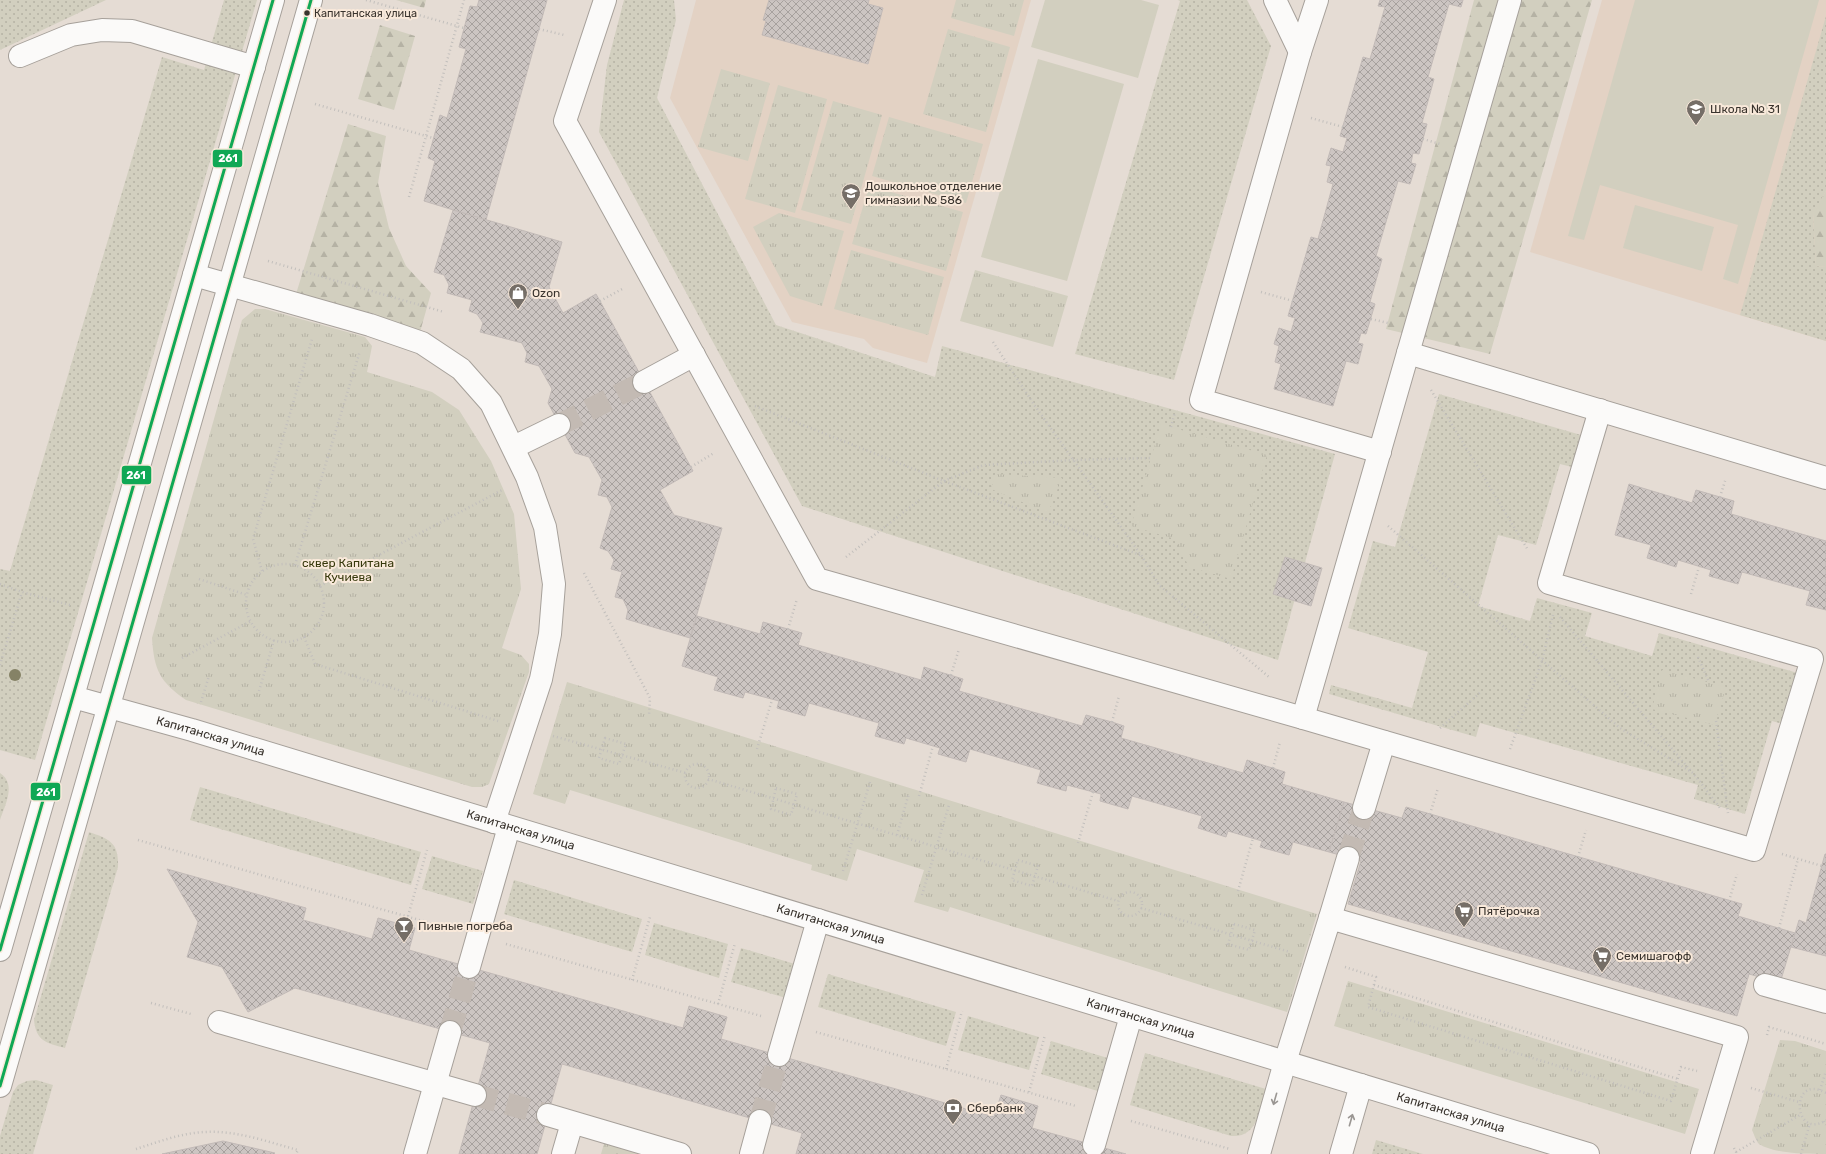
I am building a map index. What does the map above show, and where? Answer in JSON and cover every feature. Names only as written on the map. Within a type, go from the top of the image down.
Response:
[{"type":"street","points":[[0,950],[273,0]]},
{"type":"street","points":[[0,1086],[5,1052],[108,707],[312,0]]},
{"type":"street","points":[[604,0],[566,121],[817,579],[1304,713],[1384,742],[1754,850],[1812,658],[1549,583],[1600,410]]},
{"type":"street","points":[[1275,0],[1300,52]]},
{"type":"street","points":[[1317,0],[1300,52],[1201,400],[1380,452]]},
{"type":"street","points":[[1304,713],[1510,0]]},
{"type":"street","points":[[20,56],[71,35],[102,30],[132,31],[254,68]]},
{"type":"street","points":[[194,275],[370,325],[422,343],[461,369],[491,403],[528,477],[545,527],[554,584],[549,642],[541,679],[524,729],[501,824],[477,936],[468,967]]},
{"type":"street","points":[[1408,353],[1826,478]]},
{"type":"street","points":[[644,382],[694,356]]},
{"type":"street","points":[[514,447],[559,425]]},
{"type":"street","name":"Капитанская улица","points":[[73,697],[192,730],[1588,1154]]},
{"type":"street","points":[[1364,808],[1384,742]]},
{"type":"street","points":[[1259,1154],[1285,1062],[1348,858]]},
{"type":"street","points":[[1330,918],[1737,1037],[1702,1154]]},
{"type":"street","points":[[779,1055],[818,920]]},
{"type":"street","points":[[1765,985],[1826,1002]]},
{"type":"street","points":[[1094,1145],[1132,1016]]},
{"type":"street","points":[[219,1022],[476,1095]]},
{"type":"street","points":[[415,1154],[450,1032]]},
{"type":"street","points":[[1341,1154],[1361,1085]]},
{"type":"street","points":[[548,1115],[680,1154]]},
{"type":"street","points":[[751,1154],[760,1121]]},
{"type":"street","points":[[563,1154],[572,1123]]},
{"type":"path","points":[[366,0],[464,28]]},
{"type":"path","points":[[409,197],[464,0]]},
{"type":"path","points":[[315,104],[433,138]]},
{"type":"path","points":[[268,261],[444,312]]},
{"type":"path","points":[[262,571],[253,539],[312,336]]},
{"type":"path","points":[[993,342],[1035,406],[1141,555],[1159,585],[1304,713]]},
{"type":"path","points":[[295,565],[360,350]]},
{"type":"path","points":[[1408,353],[1549,583]]},
{"type":"path","points":[[712,389],[944,481],[1141,555]]},
{"type":"path","points":[[817,579],[944,481],[984,465],[1074,460],[1151,458]]},
{"type":"path","points":[[320,586],[528,477]]},
{"type":"path","points":[[1365,506],[1620,728],[1693,773]]},
{"type":"path","points":[[284,564],[295,565],[305,569],[314,576],[320,586],[324,595],[322,616],[315,628],[304,637],[294,640],[274,640],[257,630],[251,621],[247,608],[247,595],[253,582],[262,571],[272,566],[284,564]]},
{"type":"path","points":[[584,573],[650,698],[649,716]]},
{"type":"path","points":[[200,579],[247,595]]},
{"type":"path","points":[[0,584],[22,592],[97,613]]},
{"type":"path","points":[[0,665],[22,592]]},
{"type":"path","points":[[788,629],[797,598]]},
{"type":"path","points":[[1500,776],[1542,661],[1554,610],[1693,773],[1729,819],[1716,721]]},
{"type":"path","points":[[182,658],[251,621]]},
{"type":"path","points":[[304,637],[315,664],[524,729],[602,748],[686,773]]},
{"type":"path","points":[[259,691],[274,640]]},
{"type":"path","points":[[201,702],[209,676]]},
{"type":"path","points":[[1414,750],[1482,691]]},
{"type":"path","points":[[757,749],[772,700]]},
{"type":"path","points":[[605,738],[626,744],[619,764],[599,758],[602,748],[605,738]]},
{"type":"path","points":[[919,796],[933,746]]},
{"type":"path","points":[[693,764],[703,766],[708,773],[708,779],[705,786],[696,788],[688,784],[685,780],[686,773],[689,767],[693,764]]},
{"type":"path","points":[[708,779],[1118,901]]},
{"type":"path","points":[[843,871],[870,782]]},
{"type":"path","points":[[776,788],[797,794],[791,815],[770,809],[773,799],[776,788]]},
{"type":"path","points":[[1078,844],[1093,792]]},
{"type":"path","points":[[897,835],[909,793]]},
{"type":"path","points":[[922,895],[949,805]]},
{"type":"path","points":[[1238,891],[1253,838]]},
{"type":"path","points":[[138,840],[1236,1150]]},
{"type":"path","points":[[1755,847],[1822,866]]},
{"type":"path","points":[[408,916],[427,850]]},
{"type":"path","points":[[1779,928],[1798,859]]},
{"type":"path","points":[[1018,860],[1038,866],[1032,886],[1012,880],[1015,870],[1018,860]]},
{"type":"path","points":[[1131,892],[1139,896],[1141,908],[1137,914],[1133,916],[1124,915],[1118,908],[1118,901],[1122,895],[1131,892]]},
{"type":"path","points":[[1141,908],[1376,977],[1368,1007],[1671,1101],[1681,1067]]},
{"type":"path","points":[[632,980],[650,917]]},
{"type":"path","points":[[1234,924],[1255,930],[1248,950],[1228,944],[1231,934],[1234,924]]},
{"type":"path","points":[[718,1004],[735,943]]},
{"type":"path","points":[[1374,985],[1678,1079]]},
{"type":"path","points":[[151,1003],[219,1022]]},
{"type":"path","points":[[946,1068],[962,1011]]},
{"type":"path","points":[[1769,1027],[1826,1044]]},
{"type":"path","points":[[1029,1092],[1045,1035]]},
{"type":"path","points":[[1820,1090],[1826,1071]]},
{"type":"path","points":[[1826,1093],[1814,1089],[1802,1095],[1798,1108],[1800,1115],[1810,1123],[1817,1124],[1825,1121],[1826,1125]]},
{"type":"path","points":[[1736,1152],[1800,1115]]},
{"type":"path","points":[[1801,1154],[1810,1123]]},
{"type":"path","points":[[136,1149],[177,1136],[205,1132],[244,1135],[298,1150],[296,1154]]},
{"type":"shaded area","name":"Дошкольное отделение гимназии № 586","points":[[696,0],[1031,0],[927,363],[873,348],[864,339],[792,322],[670,98]]},
{"type":"shaded area","name":"Школа № 31","points":[[1602,0],[1826,0],[1826,341],[1530,252]]},
{"type":"green space","points":[[0,0],[106,0],[0,50]]},
{"type":"green space","points":[[224,0],[257,0],[35,760],[0,750],[0,569],[10,571],[162,57],[204,70]]},
{"type":"green space","points":[[396,0],[426,0],[424,8]]},
{"type":"green space","points":[[624,0],[674,0],[676,20],[657,98],[776,325],[935,377],[942,346],[1335,454],[1278,660],[802,506],[599,132],[607,65]]},
{"type":"green space","points":[[956,0],[1024,0],[1014,36],[951,18]]},
{"type":"green space","points":[[1045,0],[1141,0],[1159,5],[1138,78],[1031,47]]},
{"type":"green space","points":[[1178,0],[1247,0],[1271,46],[1174,380],[1075,354],[1180,1]]},
{"type":"green space","points":[[1474,0],[1592,0],[1490,354],[1386,329]]},
{"type":"green space","points":[[1635,0],[1819,0],[1738,284],[1723,279],[1738,225],[1600,185],[1584,240],[1568,236]]},
{"type":"green space","points":[[1826,16],[1826,191],[1813,214],[1816,266],[1826,267],[1826,341],[1740,315]]},
{"type":"green space","points":[[380,25],[415,36],[394,110],[358,99]]},
{"type":"green space","points":[[948,29],[1010,47],[986,132],[923,114]]},
{"type":"green space","points":[[1038,59],[1124,84],[1067,281],[981,257]]},
{"type":"green space","points":[[721,69],[770,83],[748,161],[698,147]]},
{"type":"green space","points":[[778,85],[827,99],[795,213],[745,199]]},
{"type":"green space","points":[[833,101],[882,115],[851,224],[801,210]]},
{"type":"green space","points":[[889,117],[983,144],[966,203],[872,176]]},
{"type":"green space","points":[[348,124],[386,136],[378,183],[389,228],[406,266],[431,293],[420,332],[296,294]]},
{"type":"green space","points":[[869,186],[963,212],[946,271],[852,244]]},
{"type":"green space","points":[[1826,191],[1826,267],[1816,266],[1813,213]]},
{"type":"green space","points":[[1635,205],[1714,227],[1702,271],[1623,248]]},
{"type":"green space","points":[[779,213],[844,231],[822,306],[790,296],[753,227]]},
{"type":"green space","points":[[851,250],[944,277],[928,335],[834,309]]},
{"type":"green space","points":[[975,270],[1068,296],[1053,347],[960,321]]},
{"type":"green space","name":"сквер Капитана Кучиева","points":[[255,309],[265,309],[365,337],[372,346],[367,372],[432,392],[459,410],[491,461],[514,514],[521,589],[502,648],[521,655],[529,664],[529,672],[489,784],[482,787],[472,787],[186,700],[164,681],[160,674],[154,659],[152,638],[242,320]]},
{"type":"green space","points":[[1439,394],[1581,435],[1572,467],[1560,464],[1536,545],[1498,535],[1478,606],[1530,621],[1537,598],[1592,613],[1585,636],[1652,656],[1659,633],[1801,674],[1787,725],[1772,721],[1745,814],[1694,799],[1698,785],[1480,723],[1476,737],[1329,694],[1331,685],[1412,708],[1428,652],[1348,628],[1373,541],[1395,547]]},
{"type":"green space","points":[[1161,424],[1267,455],[1231,579],[1189,567],[1175,539],[1131,526]]},
{"type":"green space","points":[[995,474],[1062,478],[1048,513],[991,489]]},
{"type":"green space","points":[[1662,670],[1726,687],[1715,725],[1652,709]]},
{"type":"green space","points":[[567,682],[1317,914],[1287,1012],[950,907],[948,912],[914,902],[924,870],[857,849],[847,881],[811,870],[812,865],[570,790],[565,804],[533,794]]},
{"type":"green space","points":[[0,773],[8,783],[9,789],[7,801],[0,820]]},
{"type":"green space","points":[[200,787],[421,852],[411,885],[190,820]]},
{"type":"green space","points":[[89,832],[103,837],[112,843],[117,852],[118,867],[65,1048],[43,1040],[37,1033],[34,1020]]},
{"type":"green space","points":[[432,856],[483,871],[473,904],[422,889]]},
{"type":"green space","points":[[514,880],[642,919],[632,952],[504,914]]},
{"type":"green space","points":[[654,923],[728,944],[719,978],[645,955]]},
{"type":"green space","points":[[741,948],[795,964],[786,998],[731,982]]},
{"type":"green space","points":[[828,974],[956,1012],[946,1046],[818,1007]]},
{"type":"green space","points":[[1348,981],[1699,1089],[1685,1134],[1334,1026]]},
{"type":"green space","points":[[968,1016],[1039,1037],[1029,1070],[958,1050]]},
{"type":"green space","points":[[1780,1040],[1795,1041],[1826,1051],[1826,1154],[1791,1153],[1773,1150],[1759,1144],[1752,1130]]},
{"type":"green space","points":[[1051,1041],[1111,1059],[1101,1092],[1041,1074]]},
{"type":"green space","points":[[1145,1053],[1266,1089],[1259,1114],[1252,1128],[1240,1135],[1231,1136],[1130,1105]]},
{"type":"green space","points":[[36,1080],[53,1085],[33,1154],[0,1154],[0,1136],[13,1092],[18,1085],[27,1081]]},
{"type":"green space","points":[[605,1140],[654,1154],[601,1154]]},
{"type":"green space","points":[[1376,1140],[1423,1154],[1372,1154]]},
{"type":"building","points":[[479,0],[547,0],[486,220],[424,201],[435,161],[428,158],[440,115],[447,118],[466,49],[459,47],[470,6],[477,7]]},
{"type":"building","points":[[769,0],[869,0],[868,4],[883,8],[868,64],[762,35],[766,21],[763,20]]},
{"type":"building","points":[[1380,0],[1463,0],[1461,7],[1449,4],[1428,77],[1434,79],[1422,123],[1427,124],[1419,154],[1413,153],[1411,163],[1416,164],[1410,184],[1398,181],[1376,256],[1382,259],[1370,302],[1375,304],[1366,334],[1361,333],[1358,343],[1363,344],[1358,364],[1346,361],[1333,406],[1274,389],[1281,364],[1275,362],[1279,346],[1274,344],[1279,328],[1291,332],[1295,318],[1288,316],[1311,237],[1318,239],[1333,184],[1327,182],[1331,166],[1326,165],[1331,148],[1343,152],[1347,138],[1340,136],[1363,57],[1370,59],[1385,7],[1378,6]]},
{"type":"building","points":[[453,210],[562,242],[549,287],[563,313],[596,294],[600,301],[693,471],[660,490],[674,515],[722,528],[690,638],[626,619],[628,610],[623,599],[615,597],[622,572],[611,569],[614,560],[608,551],[600,548],[612,507],[607,497],[598,495],[602,480],[589,457],[575,453],[548,403],[552,389],[539,366],[525,362],[527,353],[522,343],[480,332],[483,323],[477,314],[469,311],[472,300],[447,293],[449,285],[444,275],[434,272]]},
{"type":"building","points":[[1629,484],[1692,503],[1696,490],[1734,501],[1731,514],[1826,541],[1826,610],[1806,605],[1810,591],[1742,572],[1738,584],[1709,576],[1711,570],[1678,560],[1676,567],[1647,558],[1651,545],[1615,535]]},
{"type":"building","points":[[1285,557],[1322,568],[1311,606],[1273,594]]},
{"type":"building","points":[[697,616],[760,634],[763,622],[802,633],[798,645],[921,680],[924,667],[963,679],[959,691],[1082,726],[1086,715],[1112,722],[1124,726],[1121,738],[1243,773],[1247,760],[1285,772],[1282,784],[1344,802],[1329,852],[1293,842],[1289,855],[1260,847],[1262,841],[1228,831],[1226,837],[1198,828],[1202,816],[1132,796],[1128,809],[1100,801],[1101,794],[1067,785],[1066,791],[1037,783],[1041,770],[970,749],[966,762],[938,754],[940,748],[906,738],[904,744],[875,736],[879,723],[809,703],[805,716],[777,708],[779,701],[745,692],[743,698],[714,690],[718,677],[682,666]]},
{"type":"building","points":[[1344,802],[1402,818],[1406,807],[1742,904],[1738,916],[1795,933],[1780,983],[1749,974],[1737,1016],[1348,904],[1361,861],[1329,852]]},
{"type":"building","points":[[1825,854],[1826,956],[1791,947],[1799,920],[1806,923]]},
{"type":"building","points":[[167,869],[306,908],[303,920],[372,939],[378,918],[415,928],[409,950],[683,1028],[689,1006],[727,1017],[721,1039],[994,1117],[1001,1095],[1038,1106],[1032,1128],[1126,1154],[796,1154],[802,1133],[562,1064],[537,1154],[459,1154],[490,1043],[295,988],[248,1012],[222,967],[187,957],[198,922]]},
{"type":"building","points":[[223,1141],[275,1153],[162,1154]]},
{"type":"tunnel","points":[[559,425],[644,382]]},
{"type":"tunnel","points":[[1348,858],[1364,808]]},
{"type":"tunnel","points":[[450,1032],[469,967]]},
{"type":"tunnel","points":[[760,1121],[779,1055]]},
{"type":"tunnel","points":[[475,1095],[548,1115]]},
{"type":"transit line","name":"261","points":[[0,950],[273,0]]},
{"type":"transit line","name":"261","points":[[0,1086],[311,0]]},
{"type":"place","name":"Капитанская улица","points":[[307,13]]},
{"type":"place","name":"Школа № 31","points":[[1696,126]]},
{"type":"place","name":"Дошкольное отделение гимназии № 586","points":[[851,210]]},
{"type":"place","name":"Ozon","points":[[518,310]]},
{"type":"place","name":"Пятёрочка","points":[[1464,928]]},
{"type":"place","name":"Пивные погреба","points":[[404,943]]},
{"type":"place","name":"Семишагофф","points":[[1602,973]]},
{"type":"place","name":"Сбербанк","points":[[953,1125]]}]
